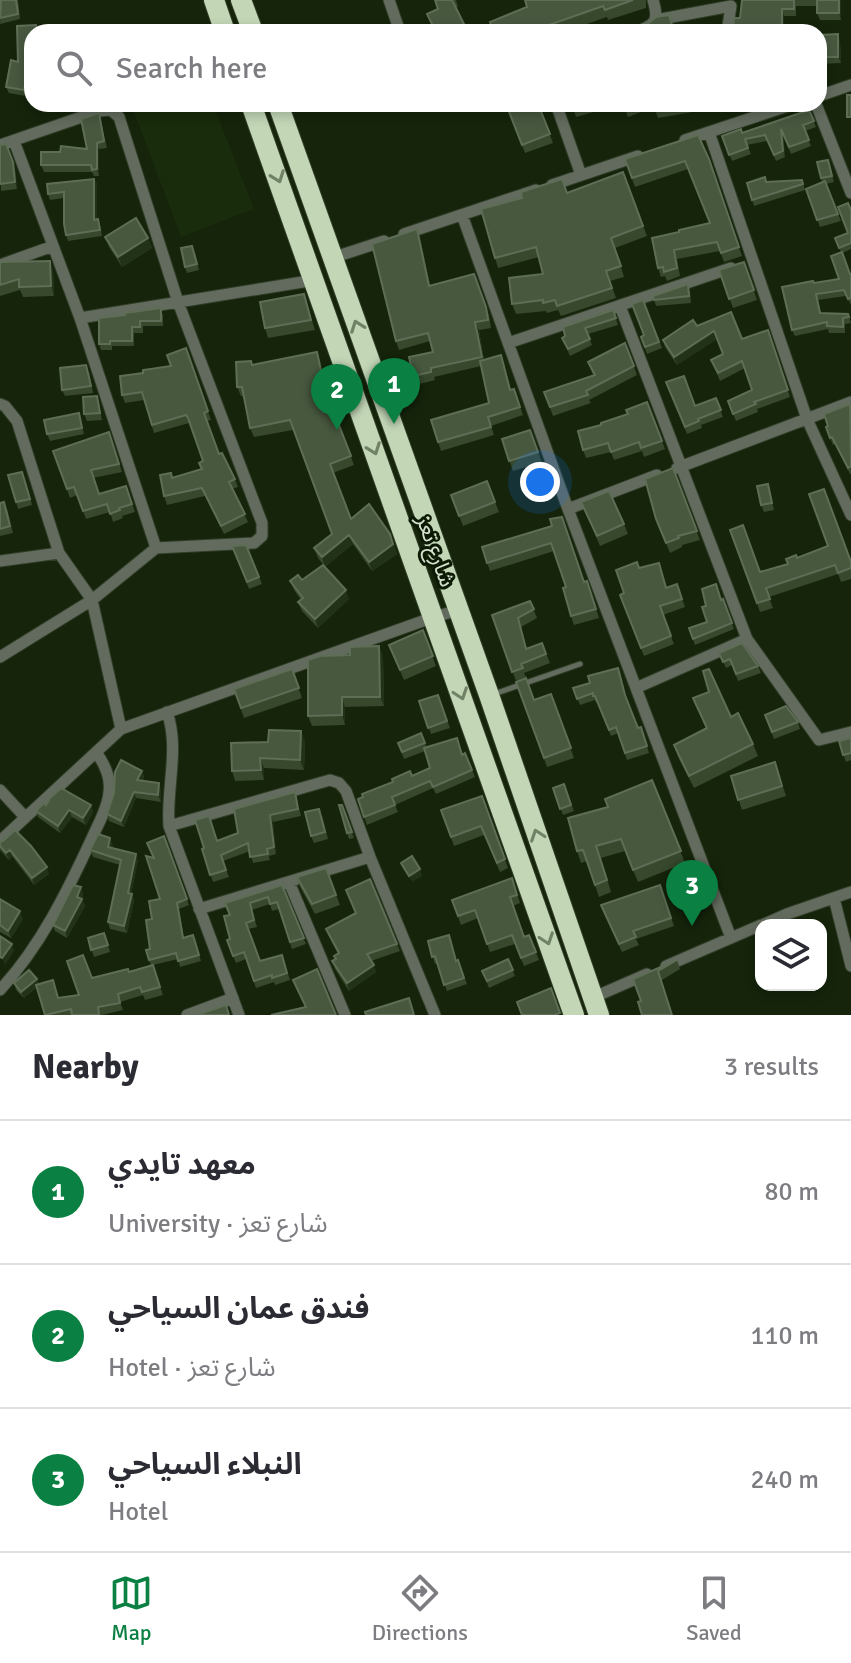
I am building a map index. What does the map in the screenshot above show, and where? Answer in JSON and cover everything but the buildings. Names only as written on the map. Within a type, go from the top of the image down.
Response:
[{"type":"highway","points":[[214,0],[222,24]]},
{"type":"highway","points":[[241,0],[250,24]]},
{"type":"highway","name":"شارع تعز","points":[[254,112],[574,1015]]},
{"type":"highway","name":"شارع تعز","points":[[281,112],[489,695],[596,1006]]},
{"type":"street","points":[[389,0],[397,24]]},
{"type":"street","points":[[652,24],[657,16],[653,0]]},
{"type":"street","points":[[655,20],[731,6],[728,24]]},
{"type":"street","points":[[827,93],[851,85]]},
{"type":"street","points":[[0,145],[96,112]]},
{"type":"street","points":[[0,657],[92,600],[156,548],[254,543],[262,536],[262,523],[178,302],[119,117],[113,112]]},
{"type":"street","points":[[559,112],[581,175]]},
{"type":"street","points":[[667,146],[770,112]]},
{"type":"street","points":[[819,112],[851,193]]},
{"type":"street","points":[[709,132],[807,419],[851,515]]},
{"type":"street","points":[[14,141],[80,318],[156,548]]},
{"type":"street","points":[[332,258],[652,151]]},
{"type":"street","points":[[462,215],[568,509],[731,938]]},
{"type":"street","points":[[0,265],[53,246]]},
{"type":"street","points":[[508,343],[753,261]]},
{"type":"street","points":[[80,318],[315,280]]},
{"type":"street","points":[[620,306],[747,639],[819,740],[851,732]]},
{"type":"street","points":[[568,509],[851,402]]},
{"type":"street","points":[[0,404],[17,421],[59,553],[92,600],[121,729]]},
{"type":"street","points":[[0,561],[59,553]]},
{"type":"street","points":[[0,841],[121,729],[459,610]]},
{"type":"street","points":[[636,688],[747,639]]},
{"type":"street","points":[[167,712],[173,740],[169,826],[239,1015]]},
{"type":"street","points":[[0,990],[20,969],[68,890],[105,808],[109,791],[107,776],[103,761],[96,752]]},
{"type":"street","points":[[169,826],[330,780],[339,783],[346,791],[435,1015]]},
{"type":"street","points":[[0,790],[25,817]]},
{"type":"street","points":[[199,909],[370,857]]},
{"type":"street","points":[[289,882],[345,1015]]},
{"type":"street","points":[[778,919],[851,892]]},
{"type":"street","points":[[834,898],[851,966]]},
{"type":"street","points":[[596,1006],[755,928]]},
{"type":"street","points":[[187,1015],[233,998]]},
{"type":"lane","points":[[489,695],[580,664]]},
{"type":"shaded area","points":[[134,112],[216,112],[254,209],[181,237]]},
{"type":"place","name":"معهد تايدي","points":[[394,424]]},
{"type":"place","name":"فندق عمان السياحي","points":[[337,430]]},
{"type":"place","name":"النبلاء السياحي","points":[[692,926]]}]
